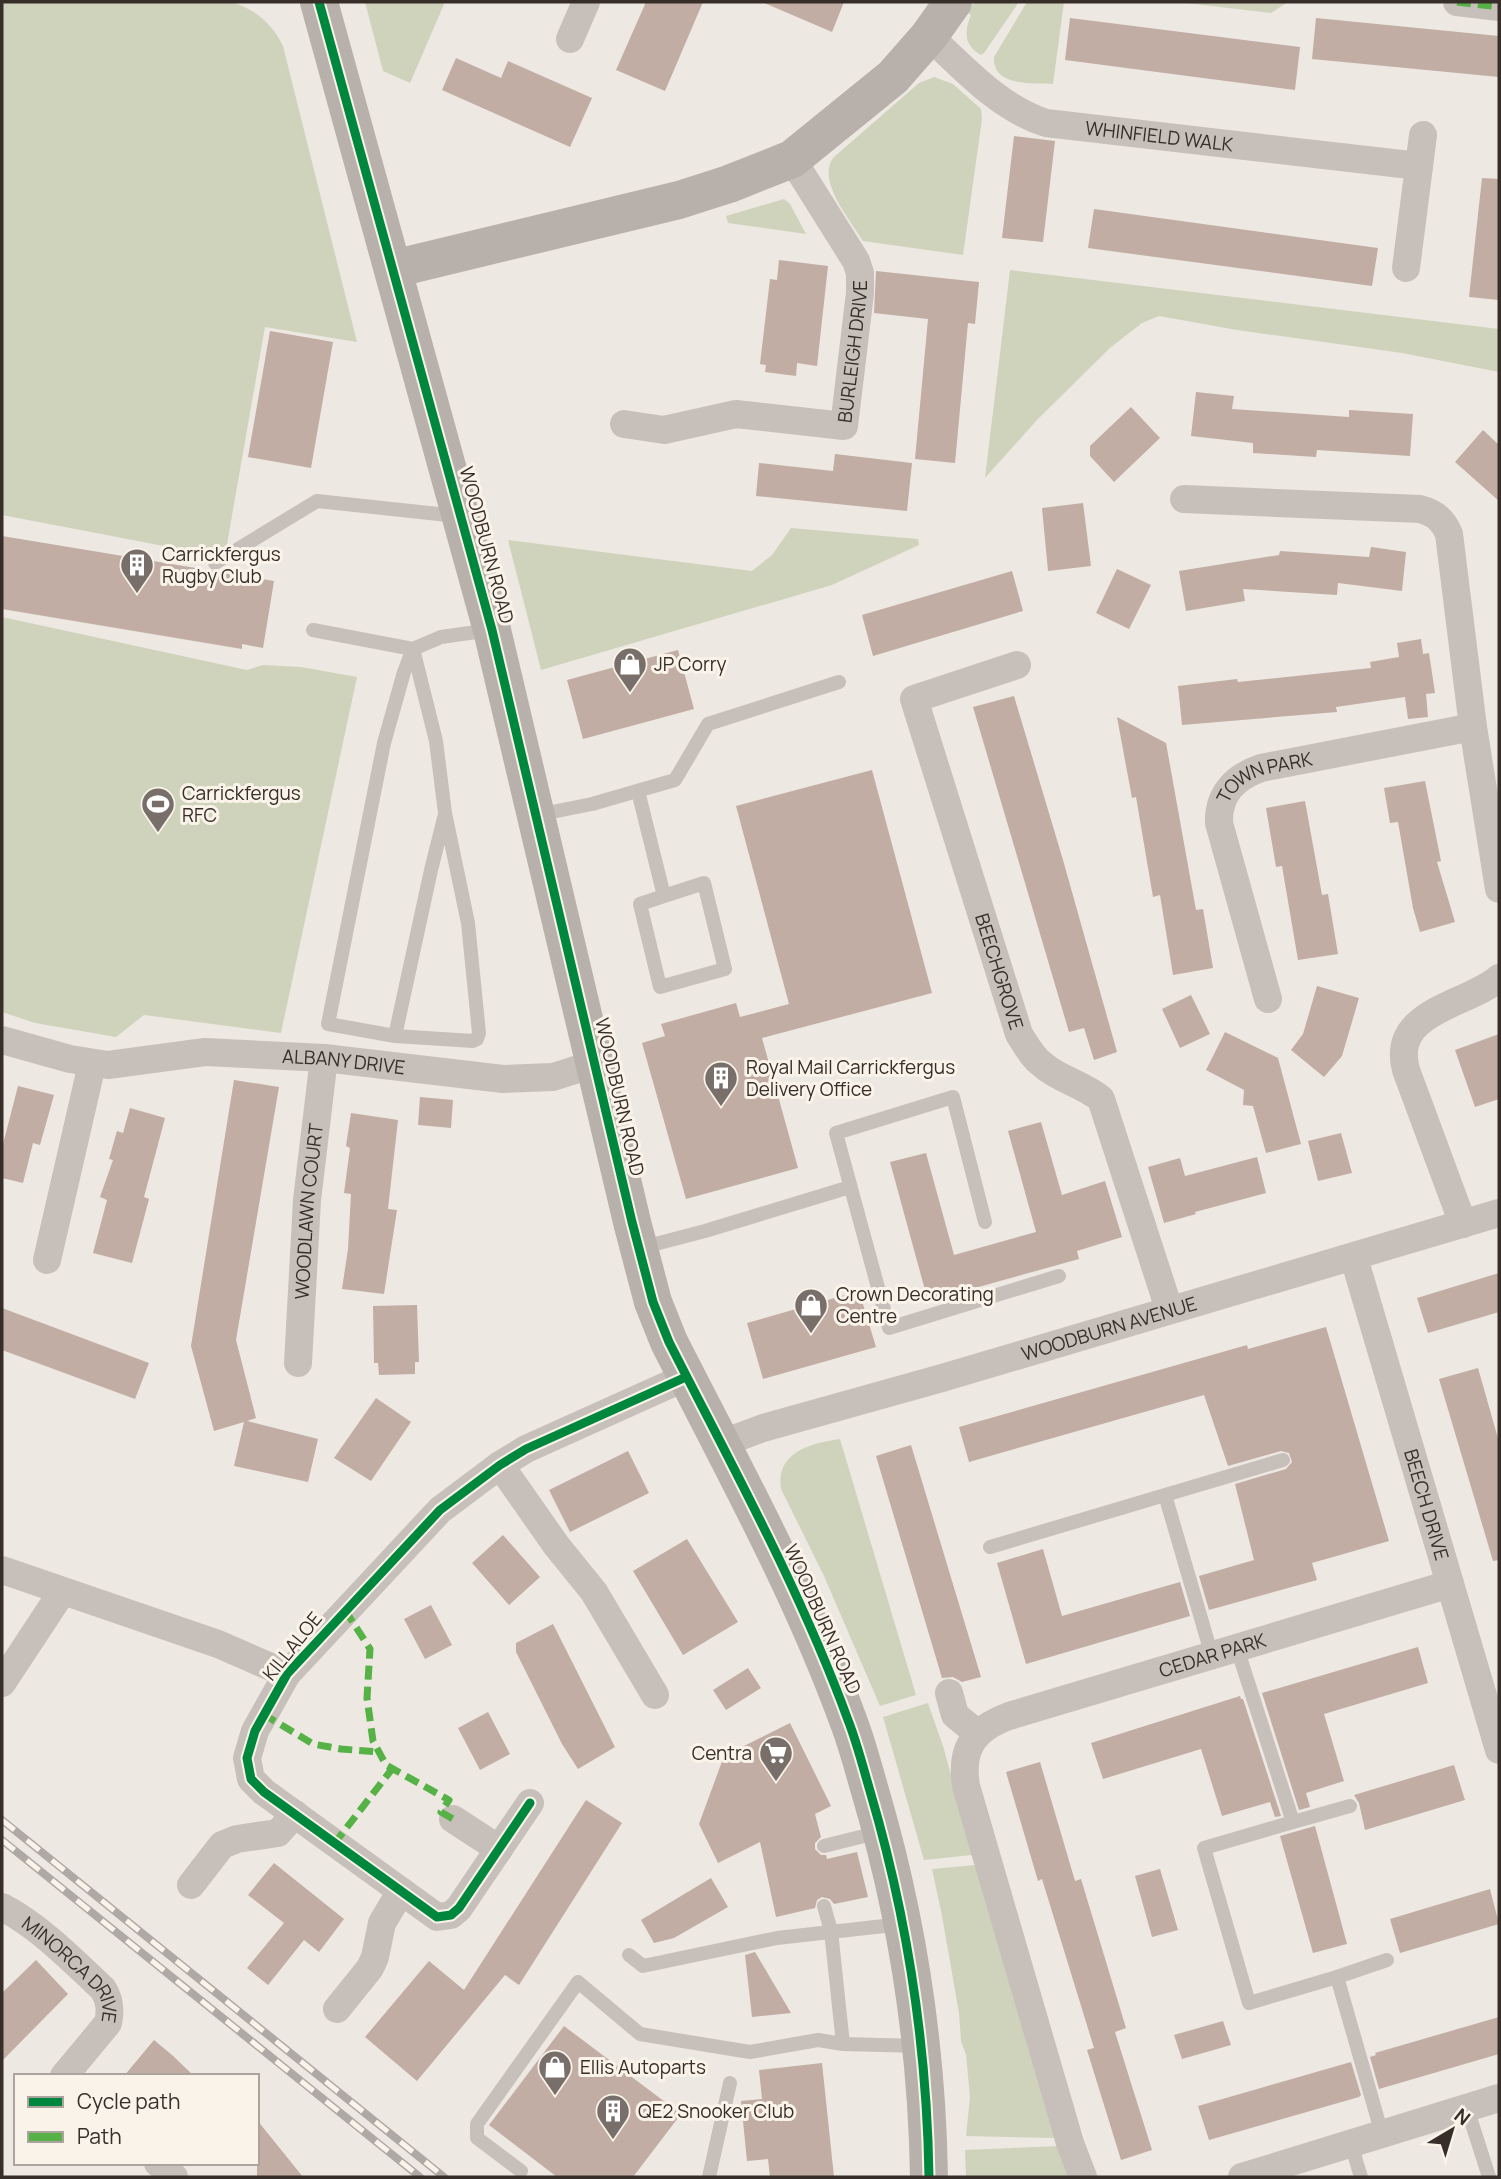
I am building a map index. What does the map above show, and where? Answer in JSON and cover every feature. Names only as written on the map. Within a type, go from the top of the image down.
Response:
[{"type":"street","name":"WOODBURN ROAD","points":[[319,2],[492,630],[653,1302],[669,1342],[804,1613],[828,1668],[851,1728],[882,1831],[904,1923],[920,2046],[929,2177]]},
{"type":"street","points":[[570,39],[586,2]]},
{"type":"street","points":[[393,269],[678,200],[729,184],[792,159],[875,93],[929,36],[953,2]]},
{"type":"street","points":[[1457,2],[1499,7]]},
{"type":"street","name":"WHINFIELD WALK","points":[[929,36],[997,97],[1021,113],[1046,123],[1419,166]]},
{"type":"street","points":[[1406,268],[1423,135]]},
{"type":"street","name":"BURLEIGH DRIVE","points":[[624,424],[664,430],[736,414],[844,426],[860,273],[845,243],[792,159]]},
{"type":"street","points":[[1184,499],[1420,509],[1439,517],[1449,534],[1473,727],[1499,889]]},
{"type":"street","name":"BEECHGROVE","points":[[1017,665],[905,702],[1019,1034],[1045,1068],[1089,1089],[1101,1099],[1169,1309]]},
{"type":"street","name":"TOWN PARK","points":[[1268,999],[1219,823],[1219,809],[1226,791],[1240,778],[1261,768],[1473,727]]},
{"type":"street","points":[[1463,1224],[1406,1070],[1404,1051],[1407,1039],[1421,1020],[1487,988],[1499,978]]},
{"type":"street","name":"ALBANY DRIVE","points":[[2,1040],[92,1064],[108,1065],[205,1052],[324,1058],[503,1079],[553,1077],[594,1064]]},
{"type":"street","name":"WOODLAWN COURT","points":[[298,1363],[307,1200],[324,1058]]},
{"type":"street","points":[[47,1261],[92,1064]]},
{"type":"street","name":"WOODBURN AVENUE","points":[[720,1444],[763,1428],[942,1378],[1169,1309],[1354,1258],[1499,1213]]},
{"type":"street","name":"BEECH DRIVE","points":[[1354,1258],[1450,1584],[1493,1708],[1499,1750]]},
{"type":"street","name":"KILLALOE","points":[[530,1803],[463,1902],[451,1915],[441,1917],[433,1915],[257,1786],[251,1779],[247,1766],[255,1731],[287,1674],[440,1510],[526,1449],[686,1377]]},
{"type":"street","points":[[500,1465],[556,1545],[594,1592],[655,1695]]},
{"type":"street","name":"KILLALOE","points":[[2,1570],[218,1644],[287,1674]]},
{"type":"street","name":"CEDAR PARK","points":[[977,1733],[1009,1716],[1450,1584]]},
{"type":"street","points":[[2,1683],[62,1592]]},
{"type":"street","points":[[949,1693],[955,1715],[977,1733],[967,1753],[964,1775],[966,1786],[1070,2143],[1083,2177]]},
{"type":"street","points":[[191,1885],[222,1845],[237,1839],[278,1833],[295,1814]]},
{"type":"street","points":[[453,1819],[499,1849]]},
{"type":"street","points":[[337,2009],[370,1968],[382,1923],[401,1891]]},
{"type":"street","name":"MINORCA DRIVE","points":[[2,1907],[29,1922],[89,1975],[108,1997],[108,2023],[66,2074]]},
{"type":"street","points":[[1242,2177],[1499,2098]]},
{"type":"street","points":[[160,2165],[174,2177]]},
{"type":"lane","points":[[215,562],[317,501],[462,516]]},
{"type":"lane","points":[[313,630],[414,649],[441,637],[492,630]]},
{"type":"lane","points":[[414,649],[436,741],[445,813],[468,923],[479,1033],[473,1041],[396,1036],[328,1024],[384,743],[404,672],[414,649]]},
{"type":"lane","points":[[536,815],[592,804],[675,780],[708,724],[839,681]]},
{"type":"lane","points":[[638,791],[664,896]]},
{"type":"lane","points":[[396,1036],[430,870],[445,813]]},
{"type":"lane","points":[[704,883],[725,969],[660,987],[640,904],[664,896],[704,883]]},
{"type":"lane","points":[[985,1222],[953,1097],[836,1133],[889,1328],[1059,1276]]},
{"type":"lane","points":[[639,1248],[850,1187]]},
{"type":"lane","points":[[990,1547],[1283,1460]]},
{"type":"lane","points":[[1165,1495],[1224,1652],[1293,1822]]},
{"type":"lane","points":[[1350,1806],[1204,1848],[1250,2003],[1387,1960]]},
{"type":"lane","points":[[824,1846],[882,1831]]},
{"type":"lane","points":[[824,1906],[831,1931],[843,2044]]},
{"type":"lane","points":[[629,1955],[643,1966],[777,1938],[904,1923]]},
{"type":"lane","points":[[1338,1977],[1382,2134]]},
{"type":"lane","points":[[522,2171],[477,2138],[477,2124],[578,1982],[640,2034],[750,2052],[818,2040],[843,2044],[920,2046]]},
{"type":"lane","points":[[709,2177],[730,2083]]},
{"type":"lane","points":[[1467,2108],[1489,2177]]},
{"type":"lane","points":[[1351,2144],[1361,2177]]},
{"type":"green space","points":[[2,2],[230,2],[247,8],[261,18],[274,31],[283,46],[357,342],[265,327],[226,550],[216,556],[2,515]]},
{"type":"green space","points":[[365,2],[445,2],[410,83],[383,71]]},
{"type":"green space","points":[[974,2],[1019,2],[981,55],[971,47],[967,38],[971,15],[968,13]]},
{"type":"green space","points":[[1027,2],[1064,2],[1053,84],[1015,81],[1000,74],[995,67],[994,57]]},
{"type":"green space","points":[[1177,2],[1288,2],[1271,13]]},
{"type":"green space","points":[[934,77],[953,84],[981,109],[982,119],[963,255],[863,241],[837,200],[829,177],[829,166],[834,157],[919,83]]},
{"type":"green space","points":[[784,199],[790,204],[806,234],[728,223],[726,216]]},
{"type":"green space","points":[[1010,270],[1499,329],[1499,372],[1402,353],[1159,316],[1142,323],[1110,348],[1037,420],[985,478]]},
{"type":"green space","points":[[791,528],[918,539],[919,545],[832,585],[541,670],[508,540],[752,571],[772,555]]},
{"type":"green space","name":"Carrickfergus RFC","points":[[2,617],[247,670],[263,665],[301,667],[357,677],[281,1033],[144,1015],[116,1037],[35,1023],[2,1012]]},
{"type":"green space","points":[[840,1439],[916,1695],[880,1706],[824,1576],[781,1489],[781,1476],[790,1458],[807,1447]]},
{"type":"green space","points":[[928,1703],[944,1749],[972,1855],[924,1860],[883,1717]]},
{"type":"green space","points":[[975,1865],[1054,2138],[966,2136],[970,2097],[966,2055],[961,2041],[959,2013],[932,1869]]},
{"type":"green space","points":[[1060,2146],[1068,2177],[966,2177],[965,2150]]},
{"type":"building","points":[[646,2],[703,2],[665,91],[616,70]]},
{"type":"building","points":[[762,2],[844,2],[832,32]]},
{"type":"building","points":[[1070,18],[1300,47],[1295,90],[1065,60]]},
{"type":"building","points":[[1316,18],[1499,36],[1499,77],[1312,59]]},
{"type":"building","points":[[456,58],[501,78],[508,61],[592,98],[570,147],[442,90]]},
{"type":"building","points":[[1014,136],[1055,141],[1043,242],[1002,238]]},
{"type":"building","points":[[1482,178],[1499,179],[1499,300],[1469,297]]},
{"type":"building","points":[[1094,209],[1378,248],[1372,286],[1088,248]]},
{"type":"building","points":[[779,260],[828,266],[817,366],[797,363],[796,376],[765,372],[766,365],[760,364],[770,279],[777,280]]},
{"type":"building","points":[[876,271],[979,282],[975,324],[968,323],[955,463],[915,459],[928,319],[874,313]]},
{"type":"building","points":[[270,331],[333,342],[311,468],[248,457]]},
{"type":"building","points":[[1196,392],[1234,396],[1232,409],[1349,417],[1349,410],[1413,414],[1410,456],[1317,450],[1316,457],[1253,453],[1253,443],[1191,436]]},
{"type":"building","points":[[1131,407],[1160,438],[1114,482],[1090,456],[1090,446]]},
{"type":"building","points":[[1483,430],[1499,445],[1499,501],[1455,462]]},
{"type":"building","points":[[835,454],[912,463],[907,511],[756,496],[759,463],[833,471]]},
{"type":"building","points":[[1083,503],[1091,566],[1048,571],[1042,508]]},
{"type":"building","name":"Carrickfergus Rugby Club","points":[[2,536],[274,581],[263,648],[242,644],[242,649],[2,609]]},
{"type":"building","points":[[1371,547],[1406,552],[1402,591],[1338,583],[1337,595],[1243,589],[1245,601],[1186,611],[1179,571],[1279,555],[1280,551],[1369,557]]},
{"type":"building","points":[[1117,569],[1151,585],[1129,629],[1096,613]]},
{"type":"building","points":[[1012,571],[1023,611],[873,656],[862,615]]},
{"type":"building","points":[[1421,639],[1423,654],[1429,653],[1435,693],[1426,694],[1428,717],[1408,719],[1405,697],[1336,707],[1337,712],[1182,725],[1178,686],[1371,668],[1370,662],[1399,657],[1397,643]]},
{"type":"building","name":"JP Corry","points":[[678,650],[694,709],[583,739],[567,680]]},
{"type":"building","points":[[1014,696],[1117,1052],[1094,1060],[1084,1028],[1069,1032],[973,707]]},
{"type":"building","points":[[1117,717],[1166,743],[1196,910],[1203,909],[1213,968],[1173,975],[1160,895],[1153,897],[1136,797],[1132,798]]},
{"type":"building","points":[[872,770],[932,993],[762,1038],[798,1168],[686,1199],[642,1043],[665,1036],[661,1024],[736,1003],[740,1017],[789,1004],[736,806]]},
{"type":"building","points":[[1425,781],[1441,861],[1437,862],[1455,922],[1420,932],[1413,908],[1398,822],[1390,823],[1384,788]]},
{"type":"building","points":[[1305,801],[1322,895],[1328,894],[1338,954],[1298,960],[1282,866],[1276,867],[1266,808]]},
{"type":"building","points":[[1317,986],[1359,998],[1342,1056],[1324,1077],[1291,1050],[1303,1034]]},
{"type":"building","points":[[1191,995],[1210,1034],[1180,1048],[1162,1009]]},
{"type":"building","points":[[1225,1032],[1278,1058],[1301,1144],[1266,1153],[1253,1106],[1243,1105],[1244,1090],[1206,1070]]},
{"type":"building","points":[[1499,1034],[1499,1099],[1475,1107],[1455,1050]]},
{"type":"building","points":[[234,1080],[279,1087],[236,1340],[256,1418],[247,1421],[318,1439],[308,1482],[234,1466],[244,1422],[214,1431],[191,1346]]},
{"type":"building","points":[[18,1086],[54,1095],[40,1145],[33,1143],[23,1183],[2,1178],[2,1148]]},
{"type":"building","points":[[420,1097],[453,1100],[451,1128],[418,1125]]},
{"type":"building","points":[[130,1108],[165,1118],[144,1197],[149,1199],[132,1263],[93,1253],[107,1200],[100,1197],[113,1160],[109,1159],[117,1131],[123,1133]]},
{"type":"building","points":[[351,1113],[398,1120],[388,1209],[397,1210],[384,1294],[342,1289],[348,1249],[351,1194],[344,1193],[350,1148],[346,1146]]},
{"type":"building","points":[[1041,1122],[1062,1195],[1105,1181],[1122,1237],[1077,1251],[1079,1259],[928,1301],[890,1162],[926,1153],[954,1255],[1036,1232],[1008,1131]]},
{"type":"building","points":[[1341,1133],[1352,1173],[1318,1181],[1308,1141]]},
{"type":"building","points":[[1257,1157],[1266,1193],[1164,1223],[1148,1167],[1180,1158],[1185,1176]]},
{"type":"building","points":[[1499,1273],[1499,1312],[1428,1333],[1417,1298]]},
{"type":"building","name":"Crown Decorating Centre","points":[[859,1291],[876,1347],[763,1379],[747,1323]]},
{"type":"building","points":[[417,1305],[419,1362],[415,1362],[415,1374],[379,1375],[378,1363],[374,1363],[373,1306]]},
{"type":"building","points":[[2,1308],[149,1363],[135,1399],[2,1350]]},
{"type":"building","points":[[1326,1327],[1389,1541],[1312,1563],[1317,1580],[1209,1610],[1199,1576],[1254,1560],[1235,1484],[1286,1469],[1292,1462],[1289,1453],[1281,1451],[1228,1466],[1204,1395],[969,1462],[959,1427],[1247,1345],[1248,1349]]},
{"type":"building","points":[[1478,1368],[1499,1442],[1499,1560],[1493,1561],[1439,1379]]},
{"type":"building","points":[[376,1398],[411,1422],[371,1481],[334,1458]]},
{"type":"building","points":[[911,1445],[981,1677],[962,1682],[953,1677],[942,1678],[876,1456]]},
{"type":"building","points":[[628,1451],[649,1493],[570,1532],[549,1490]]},
{"type":"building","points":[[503,1535],[540,1577],[509,1605],[472,1563]]},
{"type":"building","points":[[687,1539],[738,1622],[683,1655],[633,1571]]},
{"type":"building","points":[[1043,1549],[1062,1616],[1180,1582],[1190,1616],[1026,1664],[997,1563]]},
{"type":"building","points":[[431,1605],[452,1645],[425,1659],[404,1619]]},
{"type":"building","points":[[553,1624],[615,1747],[578,1769],[562,1744],[516,1652],[516,1643]]},
{"type":"building","points":[[1418,1647],[1428,1683],[1324,1714],[1344,1781],[1306,1793],[1310,1807],[1299,1810],[1262,1693]]},
{"type":"building","points":[[748,1668],[761,1688],[726,1710],[713,1690]]},
{"type":"building","points":[[1240,1696],[1281,1816],[1275,1817],[1270,1802],[1222,1816],[1201,1749],[1103,1779],[1091,1743]]},
{"type":"building","points":[[488,1712],[510,1754],[480,1770],[458,1728]]},
{"type":"building","points":[[790,1723],[831,1806],[815,1814],[821,1837],[815,1843],[815,1849],[821,1855],[826,1855],[827,1859],[857,1852],[868,1897],[834,1904],[830,1899],[822,1897],[817,1900],[815,1908],[776,1917],[760,1842],[718,1863],[699,1824],[724,1756]]},
{"type":"building","points":[[1040,1762],[1075,1881],[1081,1879],[1126,2028],[1115,2032],[1152,2150],[1121,2160],[1087,2050],[1094,2048],[1042,1879],[1038,1881],[1006,1772]]},
{"type":"building","points":[[1454,1765],[1465,1800],[1365,1830],[1359,1803],[1354,1795]]},
{"type":"building","points":[[586,1800],[622,1823],[519,1985],[505,1975],[417,2081],[365,2037],[429,1961],[464,1990]]},
{"type":"building","points":[[1315,1826],[1347,1944],[1313,1953],[1280,1836]]},
{"type":"building","points":[[274,1863],[344,1919],[319,1952],[304,1940],[268,1985],[247,1968],[284,1923],[248,1895]]},
{"type":"building","points":[[1160,1869],[1178,1930],[1152,1937],[1135,1876]]},
{"type":"building","points":[[711,1878],[728,1907],[674,1938],[654,1943],[641,1920]]},
{"type":"building","points":[[1490,1889],[1499,1924],[1400,1953],[1390,1919]]},
{"type":"building","points":[[755,1952],[791,2013],[752,2017],[745,1955]]},
{"type":"building","points":[[36,1960],[68,1994],[2,2061],[2,1993]]},
{"type":"building","points":[[1499,2017],[1499,2054],[1379,2089],[1370,2057],[1376,2055],[1375,2053]]},
{"type":"building","points":[[1223,2021],[1231,2045],[1182,2059],[1174,2035]]},
{"type":"building","points":[[564,2026],[681,2114],[633,2177],[557,2177],[489,2125]]},
{"type":"building","points":[[154,2040],[192,2074],[126,2074]]},
{"type":"building","points":[[1351,2062],[1361,2095],[1359,2097],[1209,2140],[1198,2106]]},
{"type":"building","points":[[822,2063],[834,2177],[770,2177],[768,2159],[747,2161],[741,2101],[762,2099],[759,2070]]},
{"type":"building","points":[[259,2122],[303,2177],[257,2177],[259,2165]]},
{"type":"railway","points":[[2,1820],[444,2177]]},
{"type":"railway","points":[[2,1840],[420,2177]]},
{"type":"marked path","points":[[1457,2],[1499,7]]},
{"type":"marked path","points":[[345,1610],[370,1649],[367,1698],[373,1741],[386,1765],[449,1800],[441,1812],[453,1819]]},
{"type":"marked path","points":[[263,1714],[313,1744],[379,1752]]},
{"type":"marked path","points":[[334,1844],[392,1769]]},
{"type":"cycle path","points":[[319,2],[492,630],[653,1302],[669,1342],[809,1623],[851,1729],[870,1791],[895,1886],[913,1982],[924,2079],[929,2177]]},
{"type":"cycle path","points":[[530,1803],[459,1908],[451,1915],[437,1917],[264,1792],[251,1779],[247,1758],[255,1731],[287,1674],[440,1510],[526,1449],[686,1377]]},
{"type":"place","name":"Carrickfergus Rugby Club","points":[[137,595]]},
{"type":"place","name":"JP Corry","points":[[630,694]]},
{"type":"place","name":"Carrickfergus RFC","points":[[158,834]]},
{"type":"place","name":"Royal Mail Carrickfergus Delivery Office","points":[[721,1108]]},
{"type":"place","name":"Crown Decorating Centre","points":[[811,1335]]},
{"type":"place","name":"Centra","points":[[776,1783]]},
{"type":"place","name":"Ellis Autoparts","points":[[555,2097]]},
{"type":"place","name":"QE2 Snooker Club","points":[[613,2141]]}]
